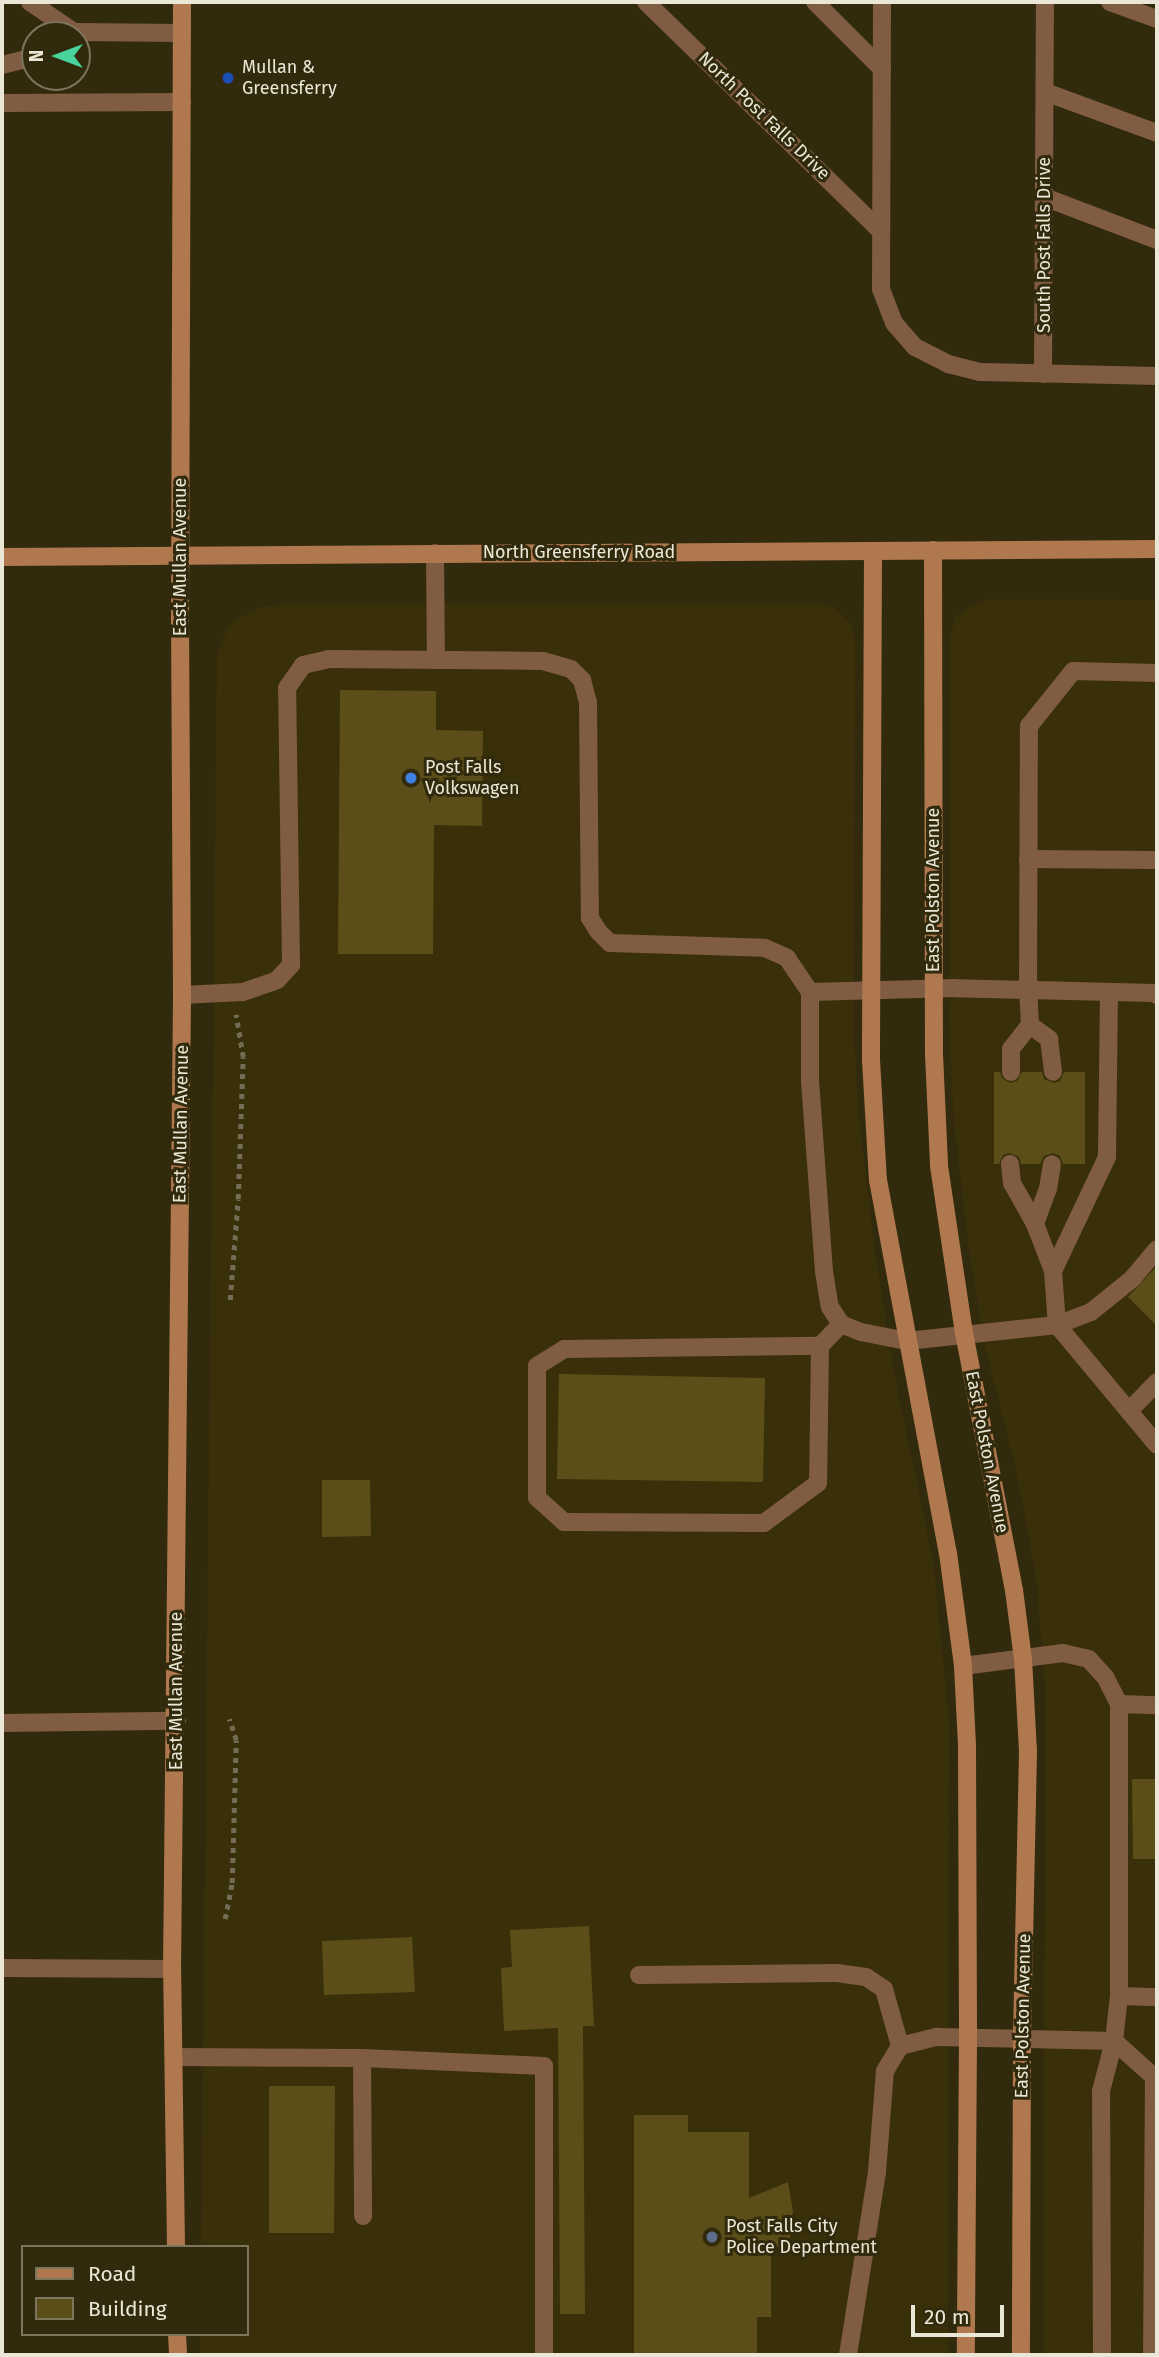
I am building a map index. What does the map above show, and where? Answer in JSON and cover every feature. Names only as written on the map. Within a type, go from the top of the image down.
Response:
[{"type":"street","points":[[30,2],[55,21]]},
{"type":"street","name":"East Mullan Avenue","points":[[176,2245],[172,1969],[177,1721],[182,995],[180,555],[183,2]]},
{"type":"street","name":"North Post Falls Drive","points":[[646,2],[881,231]]},
{"type":"street","points":[[815,2],[882,69]]},
{"type":"street","points":[[882,2],[881,289],[894,323],[915,347],[948,364],[981,372],[1157,376]]},
{"type":"street","name":"South Post Falls Drive","points":[[1043,374],[1045,2]]},
{"type":"street","points":[[1110,2],[1157,19]]},
{"type":"street","points":[[91,34],[182,33]]},
{"type":"street","points":[[2,65],[21,60]]},
{"type":"street","points":[[1045,92],[1157,133]]},
{"type":"street","points":[[2,103],[182,102]]},
{"type":"street","points":[[1044,197],[1157,240]]},
{"type":"street","name":"North Greensferry Road","points":[[2,558],[1157,549]]},
{"type":"street","name":"East Polston Avenue","points":[[933,550],[934,988],[939,1166],[964,1333],[1014,1590],[1023,1660],[1028,1751],[1022,2039],[1021,2355]]},
{"type":"street","points":[[873,551],[871,1060],[878,1180],[948,1553],[963,1666],[967,1745],[966,2355]]},
{"type":"street","points":[[435,553],[436,660]]},
{"type":"street","points":[[182,995],[243,992],[277,980],[291,965],[287,688],[303,665],[328,659],[543,661],[571,669],[582,680],[588,702],[590,918],[610,943],[765,948],[787,958],[810,992],[810,1081],[824,1271],[830,1307],[841,1324],[862,1332],[907,1341],[1057,1325],[1091,1312],[1132,1279],[1157,1249]]},
{"type":"street","points":[[1011,1072],[1011,1049],[1030,1025],[1029,726],[1073,671],[1157,673]]},
{"type":"street","points":[[1028,859],[1157,860]]},
{"type":"street","points":[[810,992],[934,988],[1156,993]]},
{"type":"street","points":[[1052,1271],[1107,1157],[1109,992]]},
{"type":"street","points":[[1030,1025],[1049,1039],[1053,1072]]},
{"type":"street","points":[[1010,1164],[1012,1183],[1034,1224],[1052,1271],[1057,1325],[1157,1445]]},
{"type":"street","points":[[1034,1224],[1048,1189],[1052,1164]]},
{"type":"street","points":[[820,1346],[564,1349],[537,1366],[537,1498],[564,1521],[764,1523],[818,1483],[820,1346],[841,1324]]},
{"type":"street","points":[[1129,1411],[1157,1382]]},
{"type":"street","points":[[963,1666],[1063,1653],[1089,1660],[1105,1676],[1119,1704],[1119,1996],[1114,2041],[1101,2091],[1102,2355]]},
{"type":"street","points":[[1119,1704],[1157,1705]]},
{"type":"street","points":[[2,1723],[177,1721]]},
{"type":"street","points":[[2,1968],[172,1969]]},
{"type":"street","points":[[639,1975],[837,1973],[866,1978],[884,1989],[900,2046]]},
{"type":"street","points":[[1119,1996],[1157,1997]]},
{"type":"street","points":[[848,2355],[877,2172],[885,2071],[900,2046],[937,2037],[1114,2041],[1154,2077],[1152,2355]]},
{"type":"street","points":[[174,2057],[362,2058],[544,2066],[544,2355]]},
{"type":"street","points":[[362,2058],[363,2216]]},
{"type":"street","points":[[177,2336],[177,2355]]},
{"type":"path","points":[[230,1300],[238,1199],[243,1057],[236,1014]]},
{"type":"path","points":[[225,1919],[232,1883],[236,1740],[229,1719]]},
{"type":"shaded area","points":[[986,599],[1157,600],[1157,2355],[1044,2355],[1045,1681],[1036,1577],[1017,1475],[986,1352],[969,1250],[954,1123],[949,1025],[950,640],[955,618]]},
{"type":"shaded area","points":[[286,603],[818,603],[833,606],[851,624],[855,641],[854,1033],[858,1111],[875,1251],[894,1372],[934,1566],[949,1721],[948,2355],[200,2355],[200,2336],[248,2336],[248,2245],[201,2245],[217,653],[229,626],[242,616],[261,608]]},
{"type":"building","name":"Post Falls Volkswagen","points":[[340,690],[436,691],[436,730],[483,731],[482,826],[434,825],[433,954],[338,954]]},
{"type":"building","points":[[994,1072],[1000,1072],[1002,1078],[1010,1083],[1017,1081],[1022,1072],[1042,1072],[1044,1079],[1054,1083],[1060,1081],[1064,1072],[1085,1072],[1085,1164],[1063,1164],[1060,1156],[1053,1153],[1044,1156],[1040,1164],[1021,1164],[1019,1157],[1009,1153],[1003,1155],[999,1164],[994,1164]]},
{"type":"building","points":[[1157,1266],[1157,1326],[1128,1297]]},
{"type":"building","points":[[559,1374],[765,1378],[763,1482],[557,1479]]},
{"type":"building","points":[[322,1480],[370,1480],[371,1536],[322,1537]]},
{"type":"building","points":[[1132,1779],[1157,1779],[1157,1859],[1133,1859]]},
{"type":"building","points":[[589,1926],[594,2026],[583,2026],[585,2314],[560,2314],[558,2028],[504,2031],[501,1968],[512,1967],[510,1930]]},
{"type":"building","points":[[412,1937],[415,1992],[324,1995],[322,1941]]},
{"type":"building","points":[[269,2086],[335,2086],[334,2233],[269,2233]]},
{"type":"building","name":"Post Falls City Police Department","points":[[634,2115],[688,2115],[688,2132],[749,2132],[749,2198],[788,2182],[793,2211],[791,2232],[787,2250],[771,2245],[771,2317],[757,2317],[757,2355],[634,2355]]},
{"type":"place","name":"Mullan & Greensferry","points":[[228,78]]},
{"type":"place","name":"Post Falls Volkswagen","points":[[411,778]]},
{"type":"place","name":"Post Falls City Police Department","points":[[712,2237]]}]
